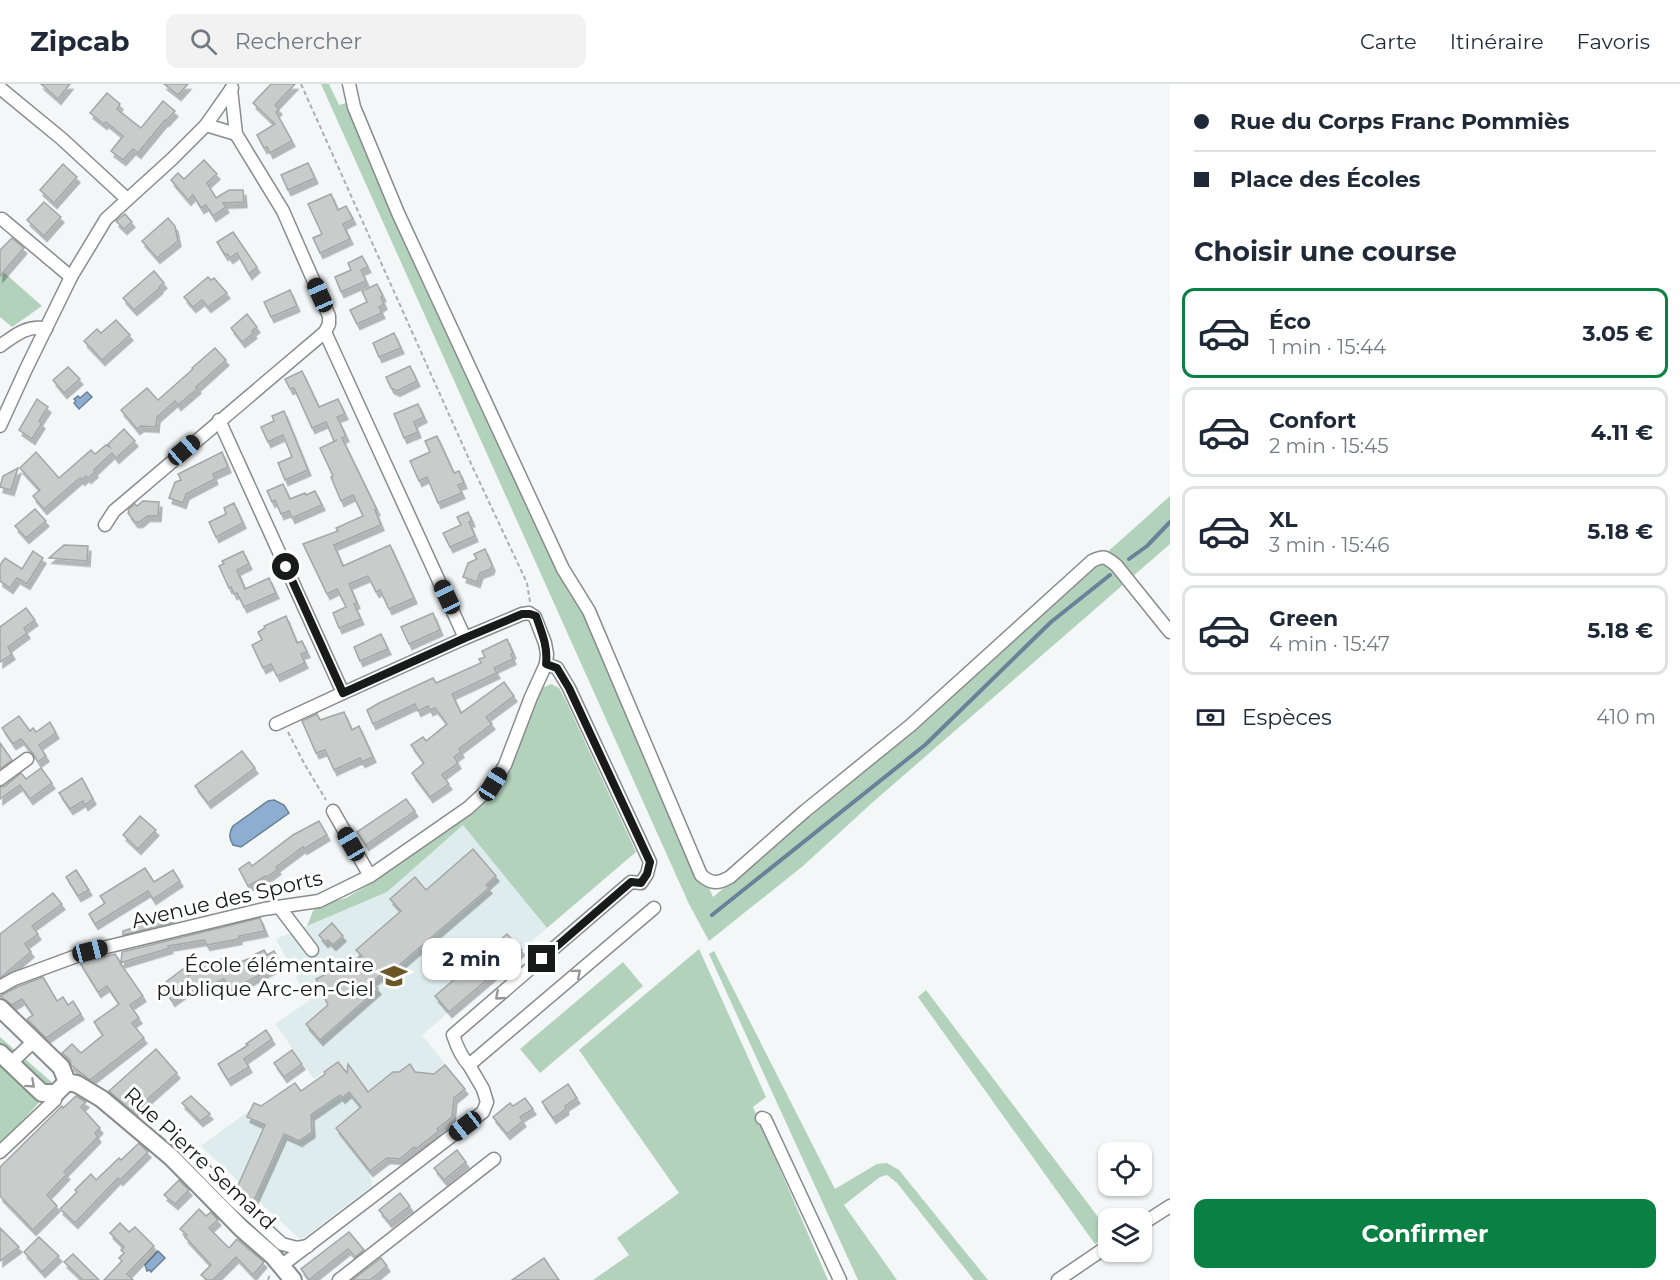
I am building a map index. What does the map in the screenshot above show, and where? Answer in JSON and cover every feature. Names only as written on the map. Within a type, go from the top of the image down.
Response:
[{"type":"main road","points":[[0,1008],[61,1067],[62,1088]]},
{"type":"main road","name":"Rue Pierre Semard","points":[[5,1058],[42,1093],[77,1084],[102,1099],[230,1206],[242,1229],[279,1255],[293,1280]]},
{"type":"street","points":[[349,84],[354,107],[398,213],[563,569],[589,610],[701,875],[708,882],[717,883],[730,877],[911,725],[1092,561],[1106,557],[1116,565],[1170,632]]},
{"type":"street","points":[[0,426],[71,277],[106,219],[206,125],[232,87]]},
{"type":"street","points":[[105,525],[114,511],[325,332],[329,324],[329,316],[284,211],[236,134],[232,87]]},
{"type":"street","points":[[0,88],[62,139],[127,199]]},
{"type":"street","points":[[206,125],[236,134]]},
{"type":"street","points":[[2,219],[71,277]]},
{"type":"street","points":[[0,346],[30,327],[46,329]]},
{"type":"street","points":[[325,332],[465,638]]},
{"type":"street","points":[[219,420],[343,693]]},
{"type":"street","points":[[279,723],[465,638],[526,614],[536,616],[545,643],[546,664],[557,668],[569,688],[650,862],[647,874],[641,883],[631,882],[453,1035],[457,1047],[483,1089],[487,1102],[483,1112],[309,1246],[279,1255]]},
{"type":"street","name":"Avenue des Sports","points":[[0,987],[14,979],[90,951],[264,909],[319,901],[370,876],[468,808],[493,784],[505,765],[546,664]]},
{"type":"street","points":[[0,779],[27,759]]},
{"type":"street","points":[[333,811],[370,876]]},
{"type":"street","points":[[280,908],[312,950]]},
{"type":"street","points":[[470,1065],[654,908]]},
{"type":"street","points":[[5,1058],[34,1041]]},
{"type":"street","points":[[0,1152],[55,1100],[62,1088]]},
{"type":"street","points":[[762,1118],[765,1119],[840,1280]]},
{"type":"street","points":[[183,1148],[230,1206]]},
{"type":"street","points":[[339,1280],[494,1159]]},
{"type":"street","points":[[1152,1218],[1170,1206]]},
{"type":"street","points":[[279,1255],[309,1246]]},
{"type":"street","points":[[1058,1280],[1098,1253]]},
{"type":"path","points":[[301,84],[527,583],[531,598],[526,614]]},
{"type":"path","points":[[279,723],[333,811]]},
{"type":"shaded area","name":"École élémentaire publique Arc-en-Ciel","points":[[463,824],[547,928],[422,1035],[465,1089],[451,1100],[437,1128],[439,1131],[400,1159],[386,1158],[370,1170],[372,1186],[301,1240],[255,1198],[251,1207],[235,1192],[239,1182],[201,1146],[250,1110],[254,1103],[261,1106],[282,1092],[292,1096],[325,1074],[324,1072],[314,1079],[275,1024],[309,1001],[276,939],[387,892]]},
{"type":"green space","points":[[321,84],[329,84],[339,105],[354,101],[404,218],[713,897],[842,790],[1170,496],[1170,544],[873,802],[803,866],[709,941],[689,904]]},
{"type":"green space","points":[[0,269],[42,306],[12,327],[0,317]]},
{"type":"green space","points":[[551,684],[559,688],[566,701],[636,852],[547,928],[463,825],[387,892],[307,926],[313,911],[320,905],[346,898],[377,880],[469,814],[502,780],[515,756],[542,688]]},
{"type":"green space","points":[[699,949],[766,1097],[753,1107],[828,1280],[593,1280],[629,1255],[617,1238],[679,1193],[579,1050]]},
{"type":"green space","points":[[714,951],[835,1189],[877,1164],[887,1163],[899,1170],[988,1280],[974,1280],[897,1183],[887,1175],[880,1177],[844,1205],[897,1280],[858,1280],[709,954]]},
{"type":"green space","points":[[623,962],[643,986],[540,1073],[520,1049]]},
{"type":"green space","points":[[926,990],[1098,1217],[1098,1242],[1095,1244],[918,997]]},
{"type":"green space","points":[[0,1037],[55,1085],[2,1143],[0,1143]]},
{"type":"water","points":[[87,392],[92,397],[79,409],[74,399],[78,396],[80,398]]},
{"type":"water","points":[[274,800],[284,805],[289,813],[241,847],[233,845],[230,835],[233,826],[268,801]]},
{"type":"water","points":[[158,1251],[165,1258],[151,1272],[147,1271],[145,1265]]},
{"type":"building","points":[[41,84],[70,84],[58,99]]},
{"type":"building","points":[[164,84],[188,84],[178,95]]},
{"type":"building","points":[[271,84],[295,84],[275,105],[279,109],[276,112],[292,141],[270,153],[267,147],[264,148],[257,135],[275,124],[253,103]]},
{"type":"building","points":[[107,93],[120,104],[117,109],[141,128],[163,101],[175,111],[138,153],[133,149],[123,160],[111,151],[123,136],[90,113]]},
{"type":"building","points":[[204,160],[217,174],[207,183],[216,198],[229,190],[243,190],[244,202],[223,203],[226,207],[213,216],[206,205],[201,208],[193,195],[188,200],[171,180],[178,173],[184,179]]},
{"type":"building","points":[[308,163],[315,178],[288,190],[281,175]]},
{"type":"building","points":[[63,164],[77,177],[54,203],[40,190]]},
{"type":"building","points":[[331,194],[338,210],[346,206],[353,219],[343,224],[350,239],[320,253],[313,238],[322,234],[308,204]]},
{"type":"building","points":[[44,202],[61,217],[44,236],[27,220]]},
{"type":"building","points":[[125,214],[132,222],[124,229],[116,221]]},
{"type":"building","points":[[168,218],[175,226],[178,241],[157,258],[142,241]]},
{"type":"building","points":[[233,232],[257,267],[249,274],[237,253],[230,258],[227,254],[225,255],[217,242]]},
{"type":"building","points":[[12,238],[24,248],[0,276],[0,250]]},
{"type":"building","points":[[362,256],[368,267],[361,270],[366,281],[341,292],[335,277],[351,270],[348,263]]},
{"type":"building","points":[[154,271],[164,283],[134,310],[123,298]]},
{"type":"building","points":[[208,277],[211,280],[214,278],[227,293],[208,307],[202,300],[193,307],[184,297]]},
{"type":"building","points":[[377,284],[383,296],[381,297],[384,304],[379,307],[382,313],[357,324],[350,310],[367,302],[362,291]]},
{"type":"building","points":[[290,290],[297,306],[271,317],[264,302]]},
{"type":"building","points":[[247,314],[257,327],[252,331],[254,333],[242,342],[231,328]]},
{"type":"building","points":[[116,320],[130,335],[102,360],[84,341],[97,329],[101,333]]},
{"type":"building","points":[[394,333],[401,348],[379,357],[373,343]]},
{"type":"building","points":[[215,348],[226,360],[178,405],[175,401],[157,417],[156,427],[141,426],[137,429],[121,410],[147,388],[158,400]]},
{"type":"building","points":[[410,366],[417,381],[397,391],[391,388],[386,377]]},
{"type":"building","points":[[68,367],[80,379],[64,393],[53,380]]},
{"type":"building","points":[[302,371],[319,407],[338,399],[345,414],[337,417],[346,436],[342,438],[377,510],[375,510],[381,525],[334,545],[343,566],[390,545],[414,598],[389,609],[380,590],[376,592],[368,576],[349,584],[361,619],[339,628],[333,613],[346,607],[337,589],[327,594],[303,544],[338,531],[336,528],[363,516],[353,495],[341,501],[320,448],[337,440],[334,441],[326,422],[312,428],[294,388],[290,389],[285,379]]},
{"type":"building","points":[[37,399],[48,407],[32,439],[19,430]]},
{"type":"building","points":[[418,404],[424,417],[414,422],[418,432],[404,438],[394,414]]},
{"type":"building","points":[[284,411],[308,470],[285,480],[278,463],[292,457],[283,435],[268,442],[261,427],[274,421],[272,416]]},
{"type":"building","points":[[124,429],[135,441],[116,458],[112,453],[88,478],[86,476],[82,480],[80,478],[44,509],[33,496],[40,490],[20,468],[36,452],[59,478],[91,450],[95,454],[106,445],[110,447],[108,444]]},
{"type":"building","points":[[437,436],[454,473],[459,471],[464,483],[458,485],[462,493],[438,503],[427,477],[419,481],[410,461],[430,452],[425,441]]},
{"type":"building","points":[[222,452],[228,467],[213,474],[215,479],[186,494],[183,503],[169,498],[175,482],[181,480],[178,474]]},
{"type":"building","points":[[18,468],[11,490],[0,487],[3,476]]},
{"type":"building","points":[[283,484],[290,499],[315,491],[322,505],[292,518],[289,511],[281,514],[275,500],[272,502],[267,491]]},
{"type":"building","points":[[143,501],[159,502],[158,516],[147,516],[140,522],[135,522],[128,510]]},
{"type":"building","points":[[234,503],[243,523],[216,537],[209,522],[226,514],[224,508]]},
{"type":"building","points":[[35,509],[46,521],[26,538],[15,526]]},
{"type":"building","points":[[468,512],[472,521],[469,522],[475,536],[450,547],[443,533],[461,525],[457,517]]},
{"type":"building","points":[[64,545],[88,546],[87,561],[49,558]]},
{"type":"building","points":[[485,549],[492,565],[491,569],[480,573],[477,582],[463,577],[468,563],[477,559],[474,554]]},
{"type":"building","points":[[33,551],[43,558],[27,584],[17,578],[10,588],[0,581],[0,565],[5,558],[22,569]]},
{"type":"building","points":[[243,551],[249,564],[237,570],[245,589],[269,578],[276,593],[244,607],[237,593],[234,594],[231,587],[229,588],[219,566],[224,564],[222,561]]},
{"type":"building","points":[[26,608],[35,620],[24,628],[27,633],[8,647],[12,654],[0,662],[0,627]]},
{"type":"building","points":[[433,613],[440,630],[409,644],[401,627]]},
{"type":"building","points":[[286,616],[297,643],[302,641],[307,652],[301,654],[305,663],[277,676],[271,664],[263,668],[252,645],[262,640],[258,632],[265,628],[264,626]]},
{"type":"building","points":[[381,634],[388,649],[360,661],[354,647]]},
{"type":"building","points":[[507,639],[513,659],[494,668],[497,673],[452,694],[461,713],[504,682],[514,696],[486,717],[492,724],[459,749],[461,752],[454,757],[458,763],[442,775],[449,784],[430,797],[412,773],[424,763],[411,745],[423,737],[426,741],[447,724],[435,708],[430,710],[428,706],[418,711],[415,704],[373,724],[367,710],[433,678],[436,683],[481,663],[479,659],[485,657],[482,651]]},
{"type":"building","points":[[344,712],[352,730],[359,726],[373,757],[362,762],[360,758],[334,770],[325,750],[316,753],[302,721],[317,714],[320,720]]},
{"type":"building","points":[[19,716],[30,731],[33,728],[36,732],[50,722],[56,733],[39,745],[46,756],[38,762],[21,739],[13,744],[2,728]]},
{"type":"building","points":[[0,743],[12,760],[0,769]]},
{"type":"building","points":[[242,751],[255,768],[208,803],[195,786]]},
{"type":"building","points":[[41,768],[52,783],[30,799],[20,785],[0,799],[0,787],[5,786],[21,773],[26,779]]},
{"type":"building","points":[[82,778],[93,799],[85,805],[83,801],[70,809],[59,793]]},
{"type":"building","points":[[406,799],[415,811],[366,845],[357,832]]},
{"type":"building","points":[[140,816],[156,830],[138,849],[123,835]]},
{"type":"building","points":[[319,821],[327,835],[304,849],[303,847],[276,867],[278,869],[267,877],[248,886],[239,869],[249,862],[252,866],[293,835]]},
{"type":"building","points":[[473,849],[496,876],[486,885],[489,888],[390,973],[387,970],[372,982],[378,989],[320,1040],[306,1024],[328,1005],[316,979],[362,956],[356,950],[401,911],[390,899],[415,877],[426,890]]},
{"type":"building","points":[[145,868],[154,882],[173,870],[180,881],[153,899],[148,891],[95,924],[89,914],[105,903],[100,896]]},
{"type":"building","points":[[76,870],[89,890],[78,896],[66,877]]},
{"type":"building","points":[[53,893],[62,904],[32,926],[38,934],[25,944],[31,952],[0,978],[0,934]]},
{"type":"building","points":[[168,914],[174,922],[123,935],[123,931],[141,925],[140,923]]},
{"type":"building","points":[[260,918],[265,931],[207,945],[204,940],[168,946],[170,948],[121,963],[122,952]]},
{"type":"building","points":[[332,923],[343,936],[333,945],[328,940],[325,942],[319,935]]},
{"type":"building","points":[[507,934],[522,950],[449,1012],[435,996]]},
{"type":"building","points":[[264,950],[267,955],[274,951],[281,964],[231,990],[224,979],[197,990],[194,985],[172,1001],[162,985],[183,969],[188,976],[221,959],[226,968]]},
{"type":"building","points":[[115,954],[143,996],[130,1005],[139,1018],[132,1023],[144,1038],[90,1080],[71,1065],[70,1060],[62,1053],[72,1044],[81,1053],[103,1035],[94,1022],[119,1004],[107,986],[98,992],[80,963]]},
{"type":"building","points":[[43,977],[57,1001],[63,997],[68,1005],[73,1001],[81,1014],[46,1038],[27,1019],[33,1015],[22,999],[12,1005],[0,996]]},
{"type":"building","points":[[266,1030],[272,1039],[244,1059],[249,1067],[228,1080],[218,1064],[248,1045],[246,1044]]},
{"type":"building","points":[[156,1049],[177,1073],[133,1112],[109,1091]]},
{"type":"building","points":[[292,1050],[302,1064],[284,1077],[274,1063]]},
{"type":"building","points":[[338,1062],[347,1073],[348,1064],[368,1092],[393,1072],[399,1072],[410,1064],[415,1072],[434,1074],[445,1065],[465,1089],[454,1098],[452,1117],[437,1129],[439,1131],[400,1159],[387,1158],[370,1171],[336,1128],[361,1107],[349,1092],[342,1098],[340,1095],[311,1115],[312,1132],[299,1141],[284,1134],[252,1205],[236,1190],[265,1125],[247,1117],[254,1103],[261,1106],[295,1083],[301,1091]]},
{"type":"building","points":[[568,1084],[577,1098],[553,1118],[542,1102]]},
{"type":"building","points":[[76,1096],[86,1102],[81,1107],[100,1128],[95,1133],[98,1137],[64,1172],[67,1174],[47,1195],[57,1206],[33,1230],[0,1196],[0,1167],[62,1106],[63,1108]]},
{"type":"building","points":[[191,1096],[210,1114],[200,1121],[182,1103]]},
{"type":"building","points":[[525,1098],[533,1109],[520,1117],[523,1121],[507,1134],[493,1117],[510,1103],[513,1106]]},
{"type":"building","points":[[139,1143],[148,1152],[120,1180],[118,1178],[75,1223],[60,1209],[91,1174],[96,1180]]},
{"type":"building","points":[[457,1150],[466,1162],[444,1180],[434,1168]]},
{"type":"building","points":[[179,1180],[189,1190],[175,1204],[164,1195]]},
{"type":"building","points":[[400,1193],[410,1206],[389,1222],[379,1210]]},
{"type":"building","points":[[199,1209],[206,1216],[211,1212],[218,1220],[209,1228],[229,1248],[237,1239],[264,1262],[253,1275],[236,1257],[213,1280],[207,1280],[201,1275],[211,1265],[180,1229]]},
{"type":"building","points":[[120,1223],[129,1232],[135,1227],[154,1246],[127,1274],[133,1280],[104,1280],[122,1261],[119,1258],[124,1253],[121,1250],[124,1247],[110,1233]]},
{"type":"building","points":[[0,1228],[19,1247],[0,1261]]},
{"type":"building","points":[[349,1232],[364,1250],[355,1257],[348,1249],[309,1280],[301,1269]]},
{"type":"building","points":[[39,1237],[59,1256],[42,1272],[24,1252]]},
{"type":"building","points":[[73,1254],[99,1280],[83,1280],[64,1262]]},
{"type":"building","points":[[381,1258],[387,1266],[370,1280],[352,1280]]},
{"type":"building","points":[[544,1258],[559,1280],[512,1280]]},
{"type":"waterway","points":[[1129,559],[1147,546],[1170,522]]},
{"type":"waterway","points":[[712,915],[925,745],[1051,622],[1110,575]]},
{"type":"waterway","points":[[234,1208],[275,1247]]},
{"type":"place","name":"École élémentaire publique Arc-en-Ciel","points":[[394,976]]},
{"type":"route","points":[[286,567],[343,693],[522,614],[536,616],[545,643],[546,664],[557,668],[569,688],[650,862],[647,874],[641,883],[631,882],[542,959]]}]
